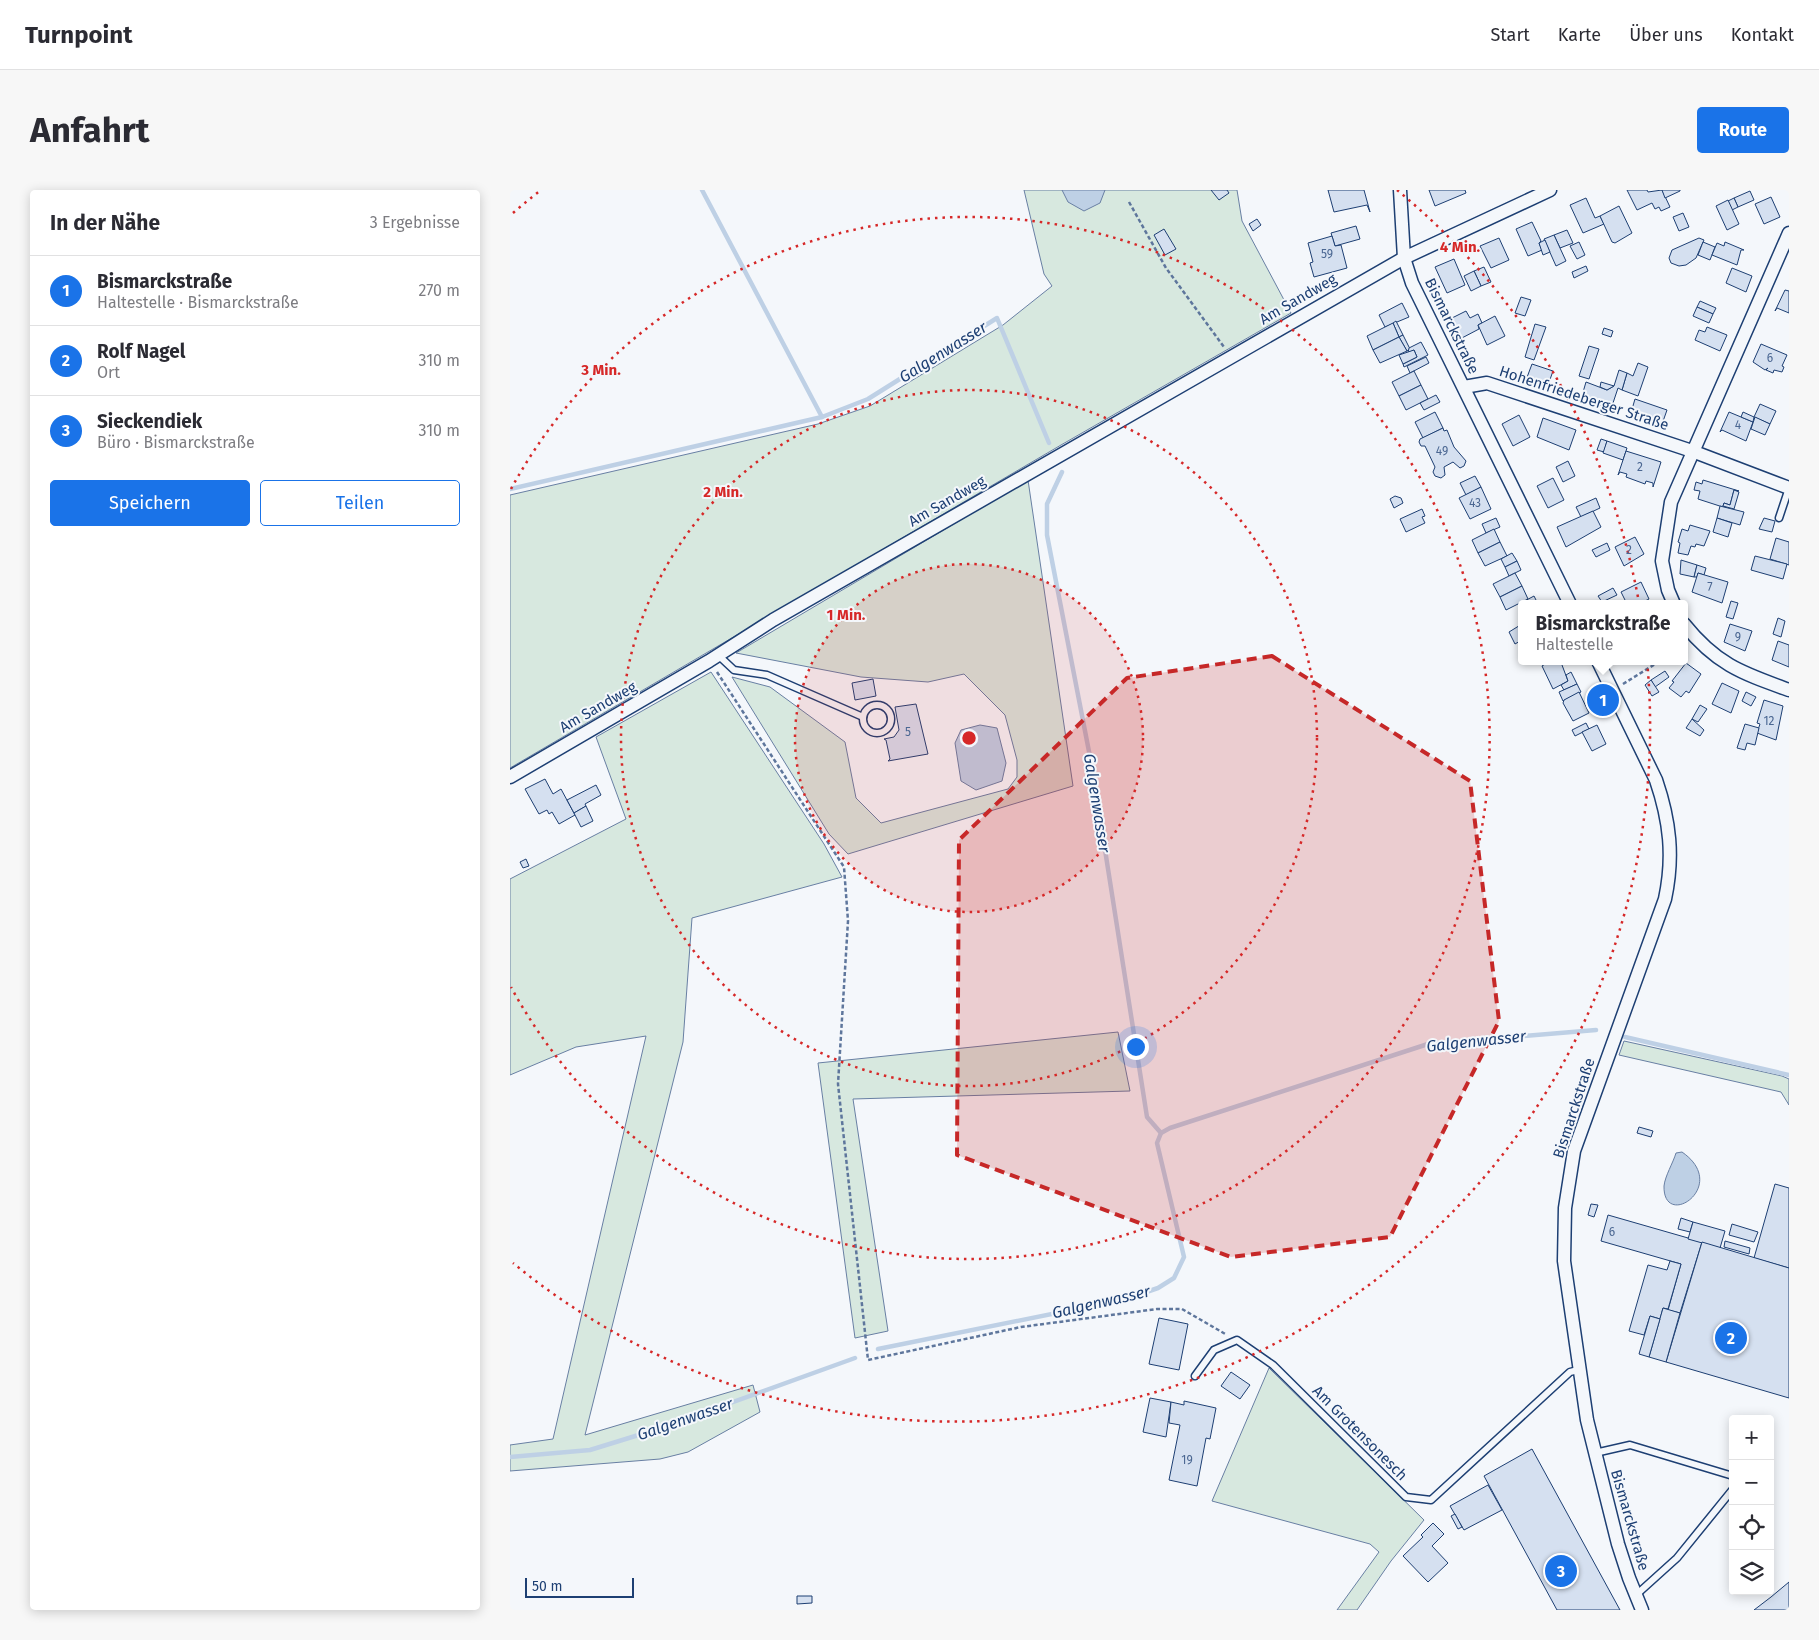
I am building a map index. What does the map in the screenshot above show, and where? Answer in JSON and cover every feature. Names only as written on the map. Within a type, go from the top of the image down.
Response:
[{"type":"street","name":"Bismarckstraße","points":[[1400,190],[1404,258],[1412,283],[1568,600]]},
{"type":"street","points":[[1404,258],[1550,190]]},
{"type":"street","points":[[1672,600],[1668,590],[1662,561],[1671,502],[1789,233]]},
{"type":"street","name":"Am Sandweg","points":[[510,777],[714,658],[790,610],[1404,258]]},
{"type":"street","name":"Hohenfriedeberger Straße","points":[[1464,387],[1487,383],[1692,452],[1789,488]]},
{"type":"street","points":[[1688,629],[1696,639],[1722,662],[1736,671],[1789,690]]},
{"type":"street","name":"Bismarckstraße","points":[[1600,665],[1646,759],[1663,801],[1671,839],[1671,861],[1665,899],[1574,1151],[1565,1208],[1564,1261],[1578,1370],[1595,1454],[1618,1544],[1642,1610]]},
{"type":"lane","points":[[1779,518],[1789,488]]},
{"type":"lane","points":[[714,658],[734,670],[767,675],[863,717]]},
{"type":"lane","points":[[875,705],[884,707],[889,713],[891,722],[887,729],[879,733],[870,732],[864,725],[863,717],[867,709],[875,705]]},
{"type":"lane","points":[[1195,1376],[1214,1350],[1237,1340]]},
{"type":"lane","name":"Am Grotensonesch","points":[[1237,1340],[1273,1365],[1406,1497],[1431,1500],[1570,1372],[1578,1370]]},
{"type":"lane","points":[[1595,1454],[1630,1445],[1729,1475]]},
{"type":"lane","points":[[1636,1595],[1677,1558],[1729,1494]]},
{"type":"path","points":[[1129,202],[1166,268],[1230,357]]},
{"type":"path","points":[[714,658],[844,867],[848,921],[838,1084],[868,1360],[1021,1328],[1157,1309],[1182,1309],[1237,1340]]},
{"type":"path","points":[[1612,690],[1653,665]]},
{"type":"highlighted area","points":[[1272,656],[1470,781],[1499,1021],[1390,1237],[1231,1257],[957,1155],[959,840],[1127,678]]},
{"type":"shaded area","points":[[1024,190],[1237,190],[1242,221],[1291,313],[1061,445],[510,768],[510,495],[818,424],[870,406],[1003,325],[1052,286],[1044,274]]},
{"type":"shaded area","points":[[1028,480],[1073,786],[848,854],[829,834],[732,677],[770,687],[845,742],[856,798],[881,823],[1008,789],[1017,777],[1017,760],[1005,715],[964,674],[928,682],[861,677],[736,653]]},
{"type":"shaded area","points":[[711,672],[824,844],[842,877],[692,918],[683,1042],[585,1435],[753,1385],[760,1412],[688,1452],[660,1459],[510,1471],[510,1445],[553,1439],[646,1036],[576,1047],[510,1075],[510,879],[626,819],[596,737]]},
{"type":"shaded area","points":[[1118,1032],[1130,1091],[853,1099],[888,1331],[855,1338],[818,1063]]},
{"type":"shaded area","points":[[1624,1041],[1782,1076],[1789,1079],[1789,1105],[1781,1092],[1619,1055]]},
{"type":"shaded area","points":[[1269,1368],[1424,1520],[1391,1561],[1357,1610],[1337,1610],[1379,1552],[1370,1544],[1212,1501]]},
{"type":"water","points":[[1062,190],[1105,190],[1100,203],[1084,211],[1068,202]]},
{"type":"water","points":[[980,725],[997,728],[1006,763],[1002,781],[976,790],[961,781],[955,743],[961,730]]},
{"type":"water","points":[[1682,1152],[1695,1165],[1700,1178],[1698,1190],[1691,1199],[1682,1204],[1673,1204],[1666,1199],[1664,1186],[1676,1153]]},
{"type":"building","points":[[1211,190],[1227,190],[1229,193],[1219,200]]},
{"type":"building","points":[[1328,190],[1364,190],[1370,212],[1367,205],[1334,212]]},
{"type":"building","points":[[1429,190],[1465,190],[1466,193],[1435,206]]},
{"type":"building","points":[[1627,190],[1647,190],[1648,192],[1662,190],[1670,207],[1661,211],[1659,207],[1655,209],[1652,203],[1637,210]]},
{"type":"building","points":[[1662,190],[1680,190],[1680,191],[1665,198]]},
{"type":"building","points":[[1750,191],[1754,200],[1738,207],[1734,198]]},
{"type":"building","points":[[1771,197],[1780,217],[1764,224],[1755,204]]},
{"type":"building","points":[[1586,198],[1595,218],[1600,216],[1604,224],[1583,233],[1570,205]]},
{"type":"building","points":[[1734,198],[1738,207],[1732,210],[1728,201]]},
{"type":"building","points":[[1728,200],[1739,224],[1727,230],[1716,206]]},
{"type":"building","points":[[1619,206],[1632,233],[1615,243],[1612,242],[1600,216]]},
{"type":"building","points":[[1683,213],[1689,227],[1679,231],[1673,217]]},
{"type":"building","points":[[1257,219],[1261,225],[1253,231],[1249,224]]},
{"type":"building","points":[[1532,222],[1541,241],[1539,243],[1542,250],[1528,256],[1516,229]]},
{"type":"building","points":[[1356,226],[1360,239],[1335,246],[1331,233]]},
{"type":"building","points":[[1164,229],[1176,249],[1165,255],[1154,235]]},
{"type":"building","points":[[1567,230],[1573,243],[1560,248],[1554,235]]},
{"type":"building","points":[[1554,235],[1566,261],[1556,266],[1544,239]]},
{"type":"building","points":[[1332,236],[1335,246],[1341,245],[1347,268],[1314,277],[1310,263],[1313,262],[1308,243]]},
{"type":"building","points":[[1499,238],[1509,260],[1491,268],[1480,246]]},
{"type":"building","points":[[1699,238],[1704,240],[1696,258],[1686,265],[1679,266],[1671,263],[1669,258],[1672,250]]},
{"type":"building","points":[[1545,240],[1550,252],[1543,255],[1539,243]]},
{"type":"building","points":[[1579,242],[1585,255],[1577,259],[1570,246]]},
{"type":"building","points":[[1703,242],[1715,247],[1710,260],[1698,255]]},
{"type":"building","points":[[1725,242],[1744,250],[1741,250],[1737,265],[1712,255],[1717,243],[1724,246]]},
{"type":"building","points":[[1454,259],[1465,285],[1447,293],[1435,267]]},
{"type":"building","points":[[1586,266],[1588,271],[1574,278],[1572,272]]},
{"type":"building","points":[[1484,267],[1491,282],[1481,286],[1474,271]]},
{"type":"building","points":[[1732,268],[1752,276],[1746,292],[1726,283]]},
{"type":"building","points":[[1474,271],[1481,286],[1471,291],[1464,276]]},
{"type":"building","points":[[1785,290],[1789,291],[1789,313],[1777,308],[1775,311]]},
{"type":"building","points":[[1521,297],[1531,300],[1525,316],[1515,313]]},
{"type":"building","points":[[1700,301],[1716,308],[1713,314],[1697,307]]},
{"type":"building","points":[[1402,303],[1409,317],[1385,327],[1379,315]]},
{"type":"building","points":[[1697,307],[1713,314],[1709,323],[1693,316]]},
{"type":"building","points":[[1466,311],[1470,318],[1478,314],[1482,323],[1478,325],[1479,329],[1460,339],[1450,319]]},
{"type":"building","points":[[1495,316],[1505,336],[1487,345],[1478,325]]},
{"type":"building","points":[[1396,321],[1403,335],[1399,337],[1393,323]]},
{"type":"building","points":[[1393,323],[1399,337],[1373,350],[1367,336]]},
{"type":"building","points":[[1535,324],[1546,327],[1534,360],[1525,357]]},
{"type":"building","points":[[1707,327],[1727,335],[1720,351],[1695,340],[1699,330],[1705,332]]},
{"type":"building","points":[[1604,328],[1613,331],[1611,337],[1602,334]]},
{"type":"building","points":[[1403,335],[1410,349],[1407,351],[1399,337]]},
{"type":"building","points":[[1399,337],[1407,351],[1380,363],[1373,350]]},
{"type":"building","points":[[1421,342],[1428,355],[1404,367],[1403,364],[1417,357],[1414,350],[1408,353],[1409,348]]},
{"type":"building","points":[[1761,344],[1787,355],[1782,366],[1784,367],[1782,372],[1774,370],[1773,373],[1766,370],[1768,368],[1765,370],[1753,362]]},
{"type":"building","points":[[1589,346],[1599,349],[1589,379],[1579,376]]},
{"type":"building","points":[[1414,350],[1417,357],[1403,364],[1399,355]]},
{"type":"building","points":[[1426,357],[1429,363],[1410,373],[1407,366]]},
{"type":"building","points":[[1638,363],[1648,367],[1638,396],[1622,390],[1627,373],[1633,376]]},
{"type":"building","points":[[1532,364],[1553,371],[1547,388],[1526,380]]},
{"type":"building","points":[[1619,370],[1627,373],[1622,390],[1618,388],[1611,409],[1581,399],[1586,382],[1607,390],[1614,386]]},
{"type":"building","points":[[1414,371],[1421,385],[1399,396],[1392,382]]},
{"type":"building","points":[[1601,382],[1614,386],[1607,390],[1600,387]]},
{"type":"building","points":[[1421,385],[1428,399],[1406,410],[1399,396]]},
{"type":"building","points":[[1436,395],[1440,402],[1424,410],[1420,403]]},
{"type":"building","points":[[1635,399],[1667,410],[1661,427],[1630,416]]},
{"type":"building","points":[[1760,404],[1776,411],[1770,424],[1754,417]]},
{"type":"building","points":[[1435,412],[1443,428],[1423,438],[1415,422]]},
{"type":"building","points":[[1729,412],[1753,422],[1746,441],[1722,430],[1720,432]]},
{"type":"building","points":[[1743,412],[1754,417],[1753,422],[1741,417]]},
{"type":"building","points":[[1519,415],[1530,437],[1513,446],[1502,424]]},
{"type":"building","points":[[1755,417],[1770,424],[1765,435],[1751,429]]},
{"type":"building","points":[[1543,418],[1576,430],[1569,450],[1537,437]]},
{"type":"building","points":[[1443,428],[1444,431],[1447,430],[1454,447],[1466,461],[1464,466],[1460,468],[1453,462],[1444,467],[1445,475],[1441,478],[1435,476],[1433,472],[1435,467],[1425,446],[1421,446],[1419,442],[1420,439]]},
{"type":"building","points":[[1601,439],[1607,441],[1604,452],[1597,450]]},
{"type":"building","points":[[1607,441],[1627,448],[1623,460],[1603,453]]},
{"type":"building","points":[[1626,451],[1661,462],[1653,487],[1653,483],[1646,481],[1645,484],[1626,477],[1627,474],[1620,472],[1618,475]]},
{"type":"building","points":[[1568,461],[1575,476],[1563,482],[1556,467]]},
{"type":"building","points":[[1475,476],[1481,487],[1466,495],[1460,483]]},
{"type":"building","points":[[1553,478],[1564,500],[1548,508],[1537,486]]},
{"type":"building","points":[[1703,480],[1739,491],[1734,490],[1730,505],[1724,503],[1723,506],[1729,509],[1698,499],[1700,491],[1694,490],[1696,482],[1702,484]]},
{"type":"building","points":[[1481,487],[1491,509],[1470,519],[1459,498]]},
{"type":"building","points":[[1734,490],[1739,492],[1734,509],[1723,506],[1724,503],[1730,505]]},
{"type":"building","points":[[1395,496],[1401,498],[1403,503],[1394,508],[1390,499]]},
{"type":"building","points":[[1596,498],[1600,508],[1581,517],[1576,507]]},
{"type":"building","points":[[1720,506],[1744,512],[1740,525],[1717,518]]},
{"type":"building","points":[[1422,509],[1425,516],[1422,517],[1425,523],[1406,532],[1400,519]]},
{"type":"building","points":[[1593,511],[1601,527],[1566,547],[1557,527]]},
{"type":"building","points":[[1496,518],[1500,527],[1486,533],[1482,524]]},
{"type":"building","points":[[1717,518],[1732,523],[1728,537],[1713,532]]},
{"type":"building","points":[[1764,518],[1775,521],[1772,532],[1759,529]]},
{"type":"building","points":[[1690,525],[1710,531],[1704,546],[1696,544],[1695,547],[1691,546],[1688,555],[1678,553],[1680,543],[1678,542],[1682,529],[1688,531]]},
{"type":"building","points":[[1494,529],[1500,542],[1478,553],[1472,540]]},
{"type":"building","points":[[1635,537],[1644,554],[1624,566],[1615,547]]},
{"type":"building","points":[[1776,538],[1789,542],[1789,565],[1770,559]]},
{"type":"building","points":[[1500,542],[1507,556],[1485,566],[1478,553]]},
{"type":"building","points":[[1607,543],[1610,550],[1596,557],[1592,550]]},
{"type":"building","points":[[1512,553],[1517,561],[1505,567],[1501,559]]},
{"type":"building","points":[[1755,556],[1787,564],[1783,579],[1751,570]]},
{"type":"building","points":[[1681,560],[1697,565],[1694,577],[1680,574]]},
{"type":"building","points":[[1517,561],[1521,570],[1509,576],[1505,567]]},
{"type":"building","points":[[1697,565],[1706,568],[1704,575],[1698,573],[1697,577],[1694,577]]},
{"type":"building","points":[[1515,573],[1522,586],[1500,597],[1493,584]]},
{"type":"building","points":[[1698,573],[1728,582],[1722,603],[1692,592]]},
{"type":"building","points":[[1641,582],[1649,599],[1625,600],[1621,592]]},
{"type":"building","points":[[1522,586],[1528,599],[1518,600],[1518,604],[1506,610],[1500,597]]},
{"type":"building","points":[[1613,588],[1617,595],[1606,600],[1601,600],[1598,596]]},
{"type":"building","points":[[1534,596],[1536,600],[1527,600]]},
{"type":"building","points":[[1731,601],[1738,603],[1733,619],[1726,617]]},
{"type":"building","points":[[1778,618],[1785,621],[1781,637],[1773,634]]},
{"type":"building","points":[[1730,624],[1752,631],[1745,651],[1724,642]]},
{"type":"building","points":[[1518,626],[1518,642],[1515,644],[1509,632]]},
{"type":"building","points":[[1778,641],[1789,645],[1789,667],[1772,660]]},
{"type":"building","points":[[1688,664],[1701,674],[1689,693],[1686,691],[1681,697],[1669,688],[1674,682],[1672,681],[1684,665]]},
{"type":"building","points":[[1562,665],[1568,681],[1553,689],[1542,666]]},
{"type":"building","points":[[1665,671],[1669,677],[1655,687],[1651,680]]},
{"type":"building","points":[[1571,672],[1577,684],[1564,690],[1561,685],[1568,681],[1566,675]]},
{"type":"building","points":[[873,679],[876,696],[855,700],[852,683]]},
{"type":"building","points":[[1651,680],[1659,692],[1652,696],[1645,685]]},
{"type":"building","points":[[1722,683],[1739,691],[1731,713],[1712,704]]},
{"type":"building","points":[[1577,684],[1581,692],[1563,701],[1559,692]]},
{"type":"building","points":[[1579,692],[1589,713],[1573,721],[1563,703],[1564,700]]},
{"type":"building","points":[[1746,692],[1756,697],[1751,706],[1742,701]]},
{"type":"building","points":[[1764,700],[1783,706],[1776,740],[1757,733],[1760,724],[1757,723]]},
{"type":"building","points":[[916,704],[928,754],[888,761],[890,759],[886,740],[884,739],[894,737],[899,730],[895,707]]},
{"type":"building","points":[[1700,705],[1707,709],[1698,722],[1692,719]]},
{"type":"building","points":[[1692,719],[1704,730],[1700,736],[1686,728]]},
{"type":"building","points":[[1586,723],[1589,729],[1575,736],[1572,730]]},
{"type":"building","points":[[1745,724],[1759,728],[1755,745],[1747,743],[1745,750],[1737,748]]},
{"type":"building","points":[[1597,725],[1606,744],[1592,751],[1582,732]]},
{"type":"building","points":[[545,779],[553,794],[561,789],[575,815],[559,824],[552,812],[549,814],[547,810],[539,814],[525,789]]},
{"type":"building","points":[[596,785],[601,795],[574,813],[567,800]]},
{"type":"building","points":[[586,806],[593,821],[581,827],[574,813]]},
{"type":"building","points":[[526,859],[529,866],[523,868],[520,862]]},
{"type":"building","points":[[1639,1127],[1653,1131],[1651,1137],[1637,1133]]},
{"type":"building","points":[[1775,1184],[1789,1188],[1789,1268],[1754,1258]]},
{"type":"building","points":[[1591,1204],[1598,1205],[1594,1217],[1588,1215]]},
{"type":"building","points":[[1608,1215],[1702,1242],[1680,1313],[1668,1310],[1681,1264],[1601,1241]]},
{"type":"building","points":[[1681,1218],[1693,1222],[1690,1232],[1678,1229]]},
{"type":"building","points":[[1693,1222],[1725,1231],[1720,1248],[1688,1239]]},
{"type":"building","points":[[1732,1224],[1758,1232],[1754,1242],[1729,1235]]},
{"type":"building","points":[[1725,1241],[1750,1248],[1749,1254],[1724,1247]]},
{"type":"building","points":[[1702,1242],[1789,1268],[1789,1398],[1666,1362]]},
{"type":"building","points":[[1670,1261],[1681,1264],[1668,1309],[1663,1308],[1660,1319],[1650,1316],[1644,1335],[1629,1331],[1648,1265],[1667,1270]]},
{"type":"building","points":[[1663,1308],[1680,1313],[1666,1362],[1649,1357]]},
{"type":"building","points":[[1650,1316],[1660,1319],[1649,1357],[1639,1354]]},
{"type":"building","points":[[1159,1318],[1188,1324],[1179,1370],[1149,1364]]},
{"type":"building","points":[[1231,1372],[1250,1385],[1240,1399],[1221,1386]]},
{"type":"building","points":[[1150,1398],[1171,1402],[1166,1437],[1143,1432]]},
{"type":"building","points":[[1184,1401],[1216,1408],[1210,1439],[1206,1438],[1197,1486],[1169,1480],[1180,1425],[1169,1423],[1171,1402],[1184,1405]]},
{"type":"building","points":[[1532,1449],[1620,1610],[1557,1610],[1484,1476]]},
{"type":"building","points":[[1488,1485],[1502,1510],[1464,1530],[1450,1506]]},
{"type":"building","points":[[1455,1514],[1462,1527],[1458,1529],[1451,1516]]},
{"type":"building","points":[[1433,1523],[1444,1534],[1432,1546],[1448,1563],[1428,1582],[1403,1556],[1423,1537],[1421,1535]]},
{"type":"building","points":[[1789,1582],[1789,1610],[1754,1610],[1774,1595]]},
{"type":"building","points":[[797,1596],[812,1596],[812,1603],[797,1604]]},
{"type":"waterway","name":"Galgenwasser","points":[[702,190],[822,417]]},
{"type":"waterway","name":"Galgenwasser","points":[[510,489],[822,417],[868,399],[997,318],[1049,443]]},
{"type":"waterway","name":"Galgenwasser","points":[[1062,472],[1047,504],[1047,535],[1092,767],[1147,1117],[1161,1133]]},
{"type":"waterway","name":"Galgenwasser","points":[[878,1349],[1126,1299],[1158,1288],[1174,1278],[1184,1257],[1157,1143],[1161,1133],[1170,1128],[1428,1044],[1596,1030]]},
{"type":"waterway","name":"Galgenwasser","points":[[1625,1037],[1789,1075]]},
{"type":"waterway","name":"Galgenwasser","points":[[510,1457],[590,1450],[658,1429],[855,1358]]},
{"type":"place","name":"Bismarckstraße","points":[[1603,700]]},
{"type":"place","name":"Rolf Nagel","points":[[1731,1338]]},
{"type":"place","name":"Sieckendiek","points":[[1561,1571]]}]
